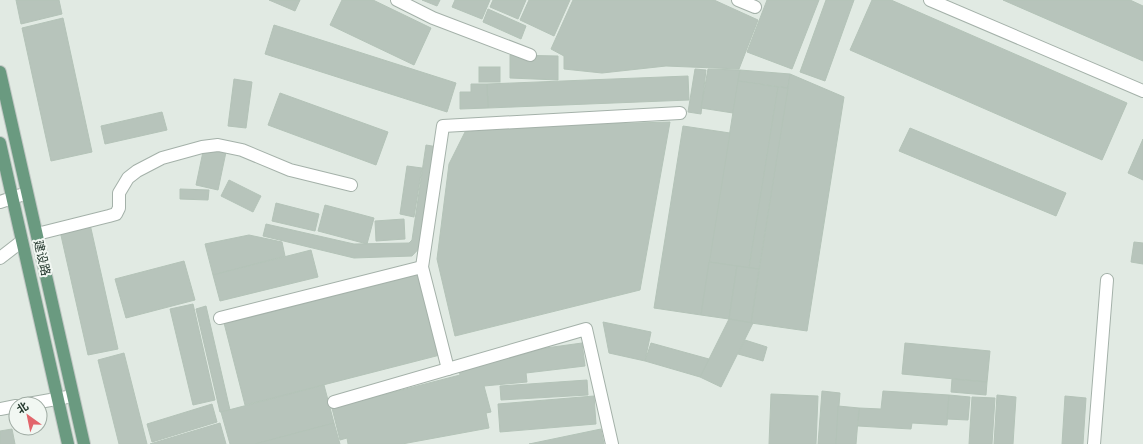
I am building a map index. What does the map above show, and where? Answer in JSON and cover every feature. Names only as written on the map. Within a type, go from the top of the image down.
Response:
[{"type":"main road","name":"建设路","points":[[0,72],[84,444]]},
{"type":"main road","name":"建设路","points":[[0,144],[68,444]]},
{"type":"street","points":[[397,0],[433,18],[530,54]]},
{"type":"street","points":[[738,0],[755,7]]},
{"type":"street","points":[[930,0],[1143,91]]},
{"type":"street","points":[[448,369],[422,267],[443,126],[680,113]]},
{"type":"street","points":[[37,234],[116,214],[119,208],[119,193],[128,178],[137,170],[162,158],[202,147],[218,145],[242,150],[290,170],[351,185]]},
{"type":"street","points":[[0,202],[27,193]]},
{"type":"street","points":[[0,258],[22,241]]},
{"type":"street","points":[[220,318],[422,267]]},
{"type":"street","points":[[1094,444],[1107,280]]},
{"type":"street","points":[[334,402],[586,329],[612,444]]},
{"type":"street","points":[[48,401],[73,396]]},
{"type":"building","points":[[16,0],[59,0],[62,14],[21,24]]},
{"type":"building","points":[[269,0],[300,0],[295,11]]},
{"type":"building","points":[[342,0],[373,0],[431,28],[414,65],[330,25]]},
{"type":"building","points":[[422,0],[440,0],[437,6]]},
{"type":"building","points":[[455,0],[490,0],[482,19],[452,7]]},
{"type":"building","points":[[493,0],[526,0],[518,19],[490,7]]},
{"type":"building","points":[[529,0],[570,0],[554,36],[520,20]]},
{"type":"building","points":[[573,0],[714,0],[758,20],[739,69],[666,66],[602,73],[564,69],[564,56],[551,49]]},
{"type":"building","points":[[767,0],[819,0],[792,69],[747,52]]},
{"type":"building","points":[[826,0],[854,0],[825,81],[800,72]]},
{"type":"building","points":[[872,0],[891,0],[1127,103],[1102,160],[850,50]]},
{"type":"building","points":[[1003,0],[1130,0],[1143,6],[1143,61]]},
{"type":"building","points":[[488,9],[526,26],[521,39],[483,22]]},
{"type":"building","points":[[63,18],[92,152],[51,161],[22,28]]},
{"type":"building","points":[[274,25],[456,83],[447,112],[265,54]]},
{"type":"building","points":[[510,55],[558,56],[558,80],[510,78]]},
{"type":"building","points":[[479,67],[500,67],[500,82],[479,82]]},
{"type":"building","points":[[695,69],[706,70],[701,114],[688,112]]},
{"type":"building","points":[[708,69],[740,70],[733,113],[701,108]]},
{"type":"building","points":[[740,70],[790,74],[788,88],[738,81]]},
{"type":"building","points":[[790,74],[844,97],[807,331],[751,323]]},
{"type":"building","points":[[688,76],[689,100],[488,108],[487,84]]},
{"type":"building","points":[[234,79],[252,82],[246,128],[228,126]]},
{"type":"building","points":[[738,81],[778,87],[749,268],[709,262]]},
{"type":"building","points":[[471,84],[487,84],[488,108],[460,109],[460,92],[471,92]]},
{"type":"building","points":[[778,87],[788,88],[759,269],[749,268]]},
{"type":"building","points":[[280,93],[388,132],[376,165],[268,125]]},
{"type":"building","points":[[162,112],[167,130],[105,144],[101,126]]},
{"type":"building","points":[[670,122],[640,290],[455,336],[437,259],[449,164],[465,132],[498,127]]},
{"type":"building","points":[[683,126],[730,133],[701,315],[654,308]]},
{"type":"building","points":[[910,128],[1066,193],[1056,216],[899,151]]},
{"type":"building","points":[[1143,139],[1143,180],[1128,173]]},
{"type":"building","points":[[426,145],[438,147],[424,243],[412,256],[354,258],[263,236],[266,224],[354,244],[409,243],[412,240]]},
{"type":"building","points":[[204,147],[226,152],[218,190],[196,185]]},
{"type":"building","points":[[407,166],[422,168],[414,217],[400,214]]},
{"type":"building","points":[[229,180],[261,196],[253,212],[221,196]]},
{"type":"building","points":[[180,189],[209,190],[208,200],[180,199]]},
{"type":"building","points":[[276,203],[319,214],[315,231],[272,221]]},
{"type":"building","points":[[325,205],[374,218],[367,244],[318,231]]},
{"type":"building","points":[[404,219],[405,239],[376,241],[375,221]]},
{"type":"building","points":[[90,224],[118,349],[88,355],[60,231]]},
{"type":"building","points":[[249,235],[282,242],[285,256],[213,275],[205,244]]},
{"type":"building","points":[[1134,242],[1143,243],[1143,264],[1131,262]]},
{"type":"building","points":[[311,250],[318,277],[220,301],[213,275]]},
{"type":"building","points":[[184,261],[195,300],[126,318],[115,279]]},
{"type":"building","points":[[709,262],[737,266],[729,319],[701,315]]},
{"type":"building","points":[[737,266],[759,269],[751,323],[729,319]]},
{"type":"building","points":[[419,270],[440,355],[245,405],[223,319]]},
{"type":"building","points":[[193,304],[215,400],[193,405],[170,309]]},
{"type":"building","points":[[206,306],[230,410],[220,412],[196,309]]},
{"type":"building","points":[[729,319],[753,323],[721,387],[700,377]]},
{"type":"building","points":[[603,322],[651,332],[645,361],[609,353]]},
{"type":"building","points":[[745,340],[767,347],[763,361],[738,354]]},
{"type":"building","points":[[582,343],[585,366],[526,373],[527,382],[484,386],[491,412],[486,413],[489,428],[402,444],[348,444],[347,438],[340,440],[332,408],[460,375],[458,364],[524,351]]},
{"type":"building","points":[[651,343],[709,359],[700,377],[645,361]]},
{"type":"building","points":[[905,343],[990,351],[987,382],[902,374]]},
{"type":"building","points":[[124,353],[147,444],[119,444],[98,360]]},
{"type":"building","points":[[952,379],[987,382],[986,395],[951,392]]},
{"type":"building","points":[[587,380],[588,395],[501,400],[500,386]]},
{"type":"building","points":[[324,385],[334,423],[255,444],[230,444],[221,412]]},
{"type":"building","points":[[822,391],[840,393],[836,444],[818,444]]},
{"type":"building","points":[[883,391],[949,395],[947,425],[912,423],[911,429],[858,426],[859,408],[881,409]]},
{"type":"building","points":[[771,394],[818,396],[816,444],[769,444]]},
{"type":"building","points":[[949,395],[970,397],[968,420],[947,419]]},
{"type":"building","points":[[997,395],[1016,397],[1013,444],[994,444]]},
{"type":"building","points":[[594,396],[596,424],[500,432],[498,404]]},
{"type":"building","points":[[1065,396],[1086,398],[1083,444],[1062,444]]},
{"type":"building","points":[[972,397],[995,398],[992,444],[969,444]]},
{"type":"building","points":[[212,404],[217,422],[152,442],[147,424]]},
{"type":"building","points":[[838,406],[859,408],[856,444],[836,444]]},
{"type":"building","points":[[220,423],[226,444],[150,444]]},
{"type":"building","points":[[334,423],[340,444],[255,444]]},
{"type":"building","points":[[601,429],[604,444],[529,444]]},
{"type":"building","points":[[8,430],[8,436],[13,436],[15,444],[0,444],[0,431]]}]
